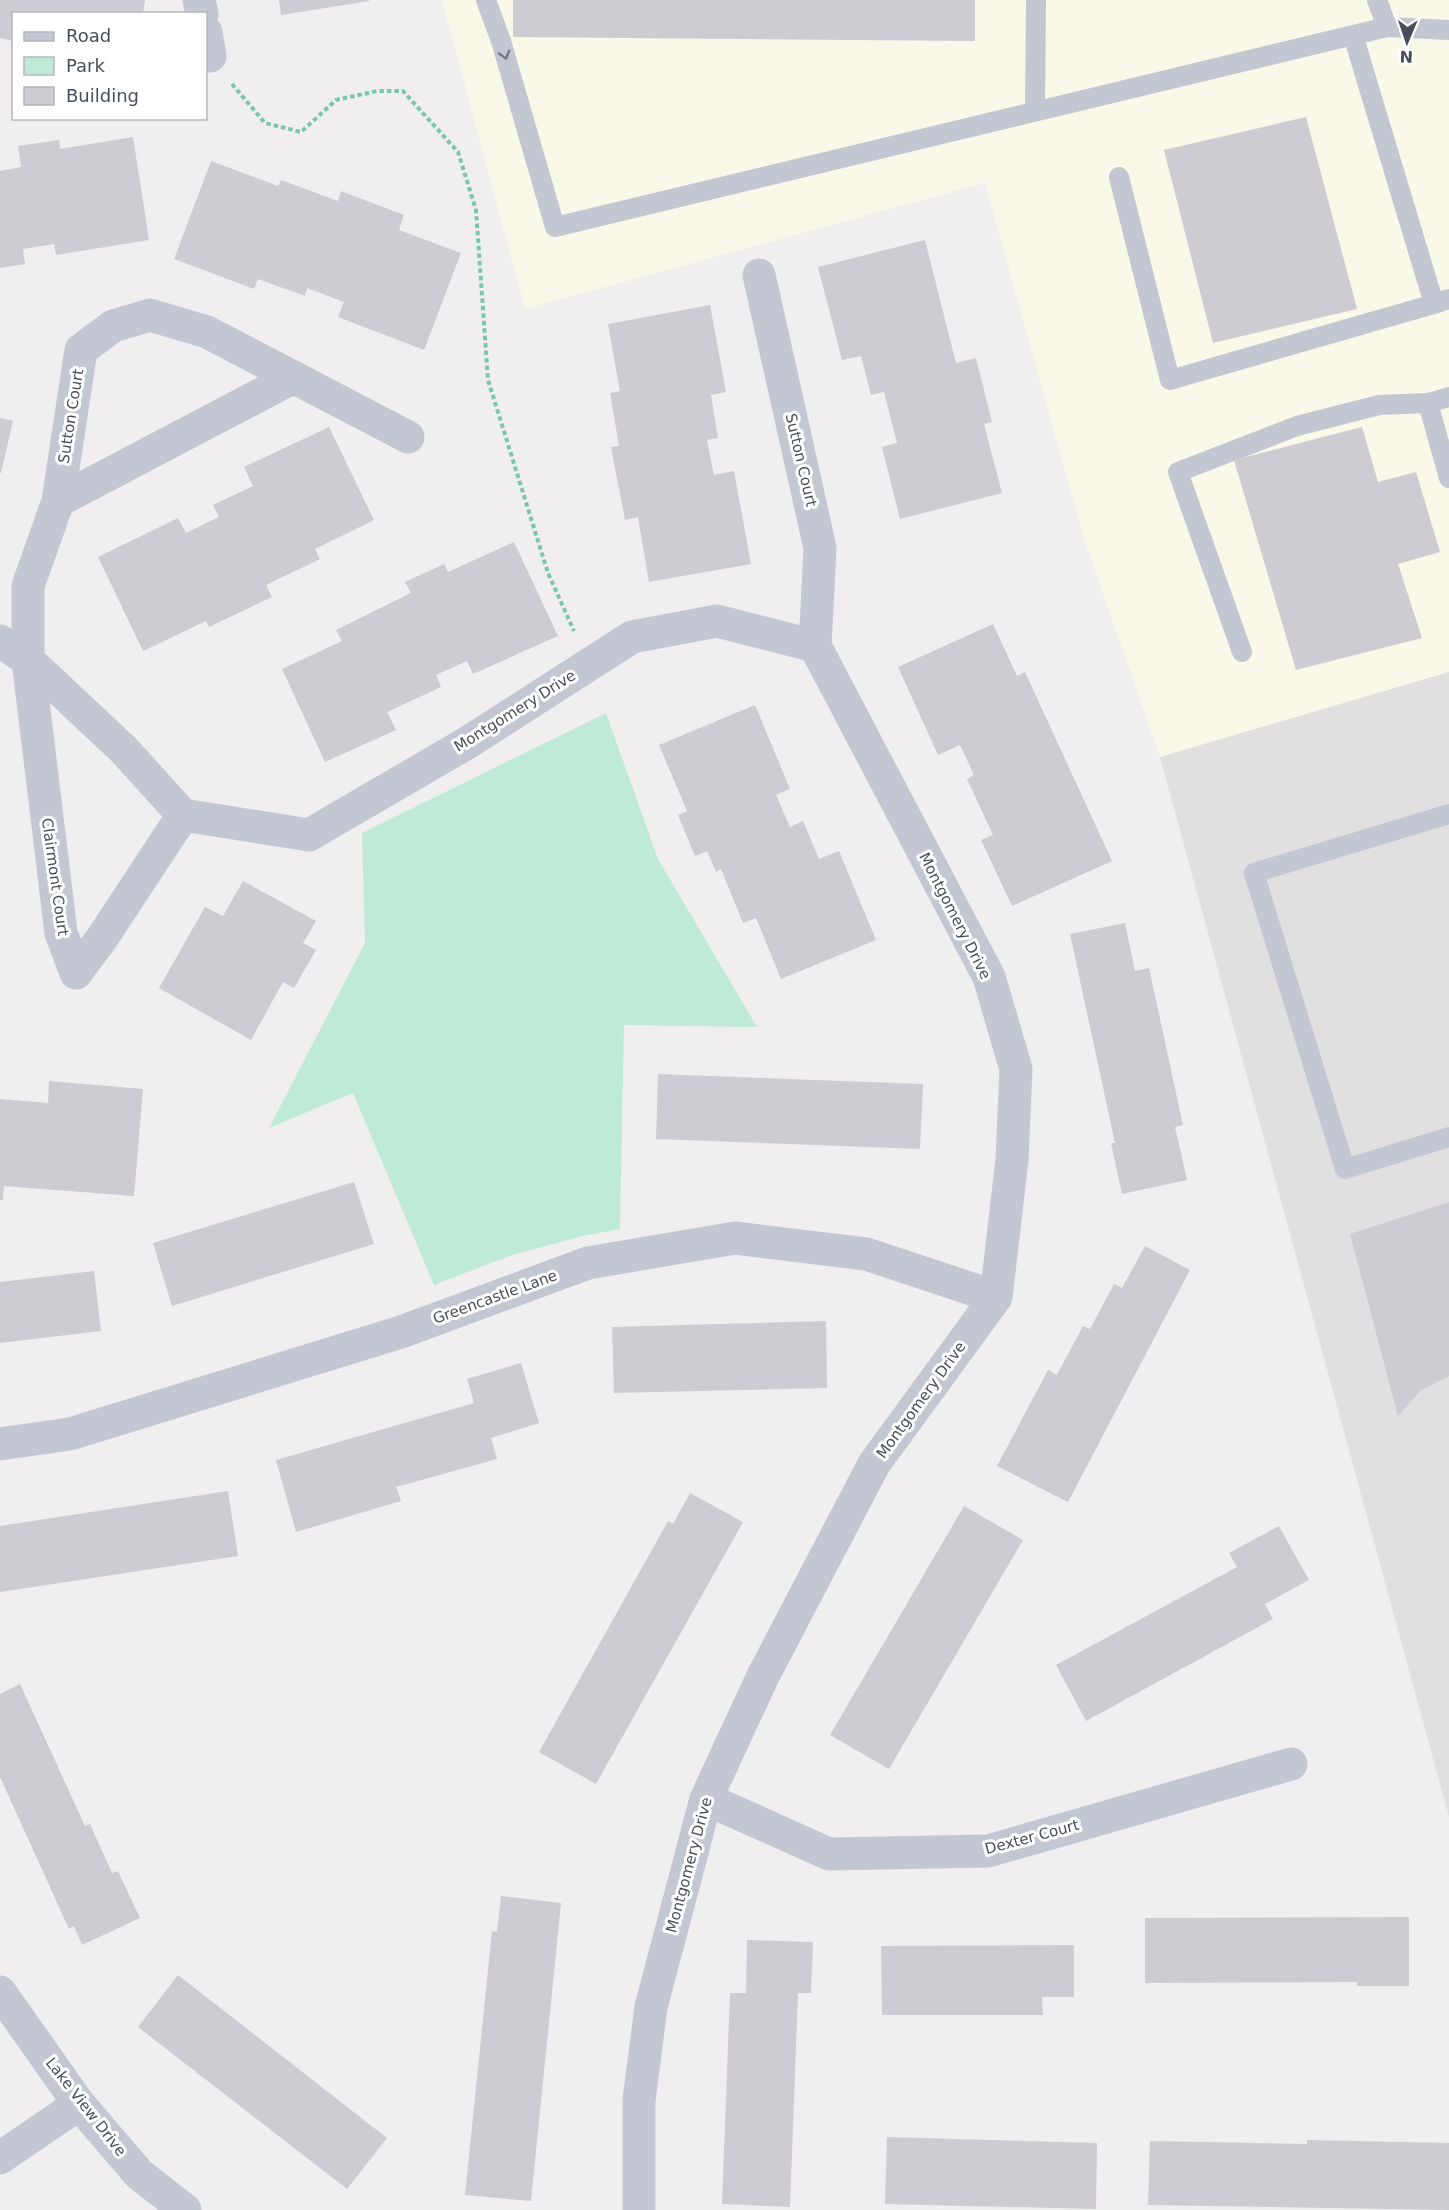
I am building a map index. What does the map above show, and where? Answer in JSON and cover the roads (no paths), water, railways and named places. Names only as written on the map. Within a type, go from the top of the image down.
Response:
[{"type":"street","name":"Sutton Court","points":[[759,275],[820,548],[815,646]]},
{"type":"street","name":"Sutton Court","points":[[28,660],[28,586],[58,501],[81,350],[113,326],[150,315],[207,332],[408,437]]},
{"type":"street","points":[[58,501],[294,377]]},
{"type":"street","name":"Montgomery Drive","points":[[183,815],[309,835],[467,743],[632,637],[717,621],[815,646],[988,977],[1016,1069],[1012,1160],[996,1297],[874,1464],[763,1676],[706,1799],[651,2007],[639,2100],[639,2210]]},
{"type":"street","points":[[0,641],[28,660],[124,750],[183,815]]},
{"type":"street","name":"Clairmont Court","points":[[28,660],[61,933],[76,973],[102,938],[183,815]]},
{"type":"street","name":"Greencastle Lane","points":[[0,1444],[70,1434],[401,1332],[588,1263],[735,1238],[866,1254],[996,1297]]},
{"type":"street","name":"Dexter Court","points":[[706,1799],[829,1854],[988,1851],[1291,1764]]},
{"type":"street","name":"Lake View Drive","points":[[0,1992],[79,2104],[139,2174],[185,2210]]},
{"type":"street","points":[[0,2158],[79,2104]]},
{"type":"lane","points":[[486,0],[501,42],[555,227],[1387,27],[1449,30]]},
{"type":"lane","points":[[1035,111],[1036,0]]},
{"type":"lane","points":[[1377,0],[1387,27]]},
{"type":"lane","points":[[1119,177],[1170,380],[1442,301],[1353,35]]},
{"type":"lane","points":[[1242,652],[1178,472],[1297,426],[1379,405],[1428,404],[1449,397]]},
{"type":"lane","points":[[1428,404],[1449,478]]},
{"type":"lane","points":[[1449,814],[1254,873],[1345,1169],[1449,1137]]}]
